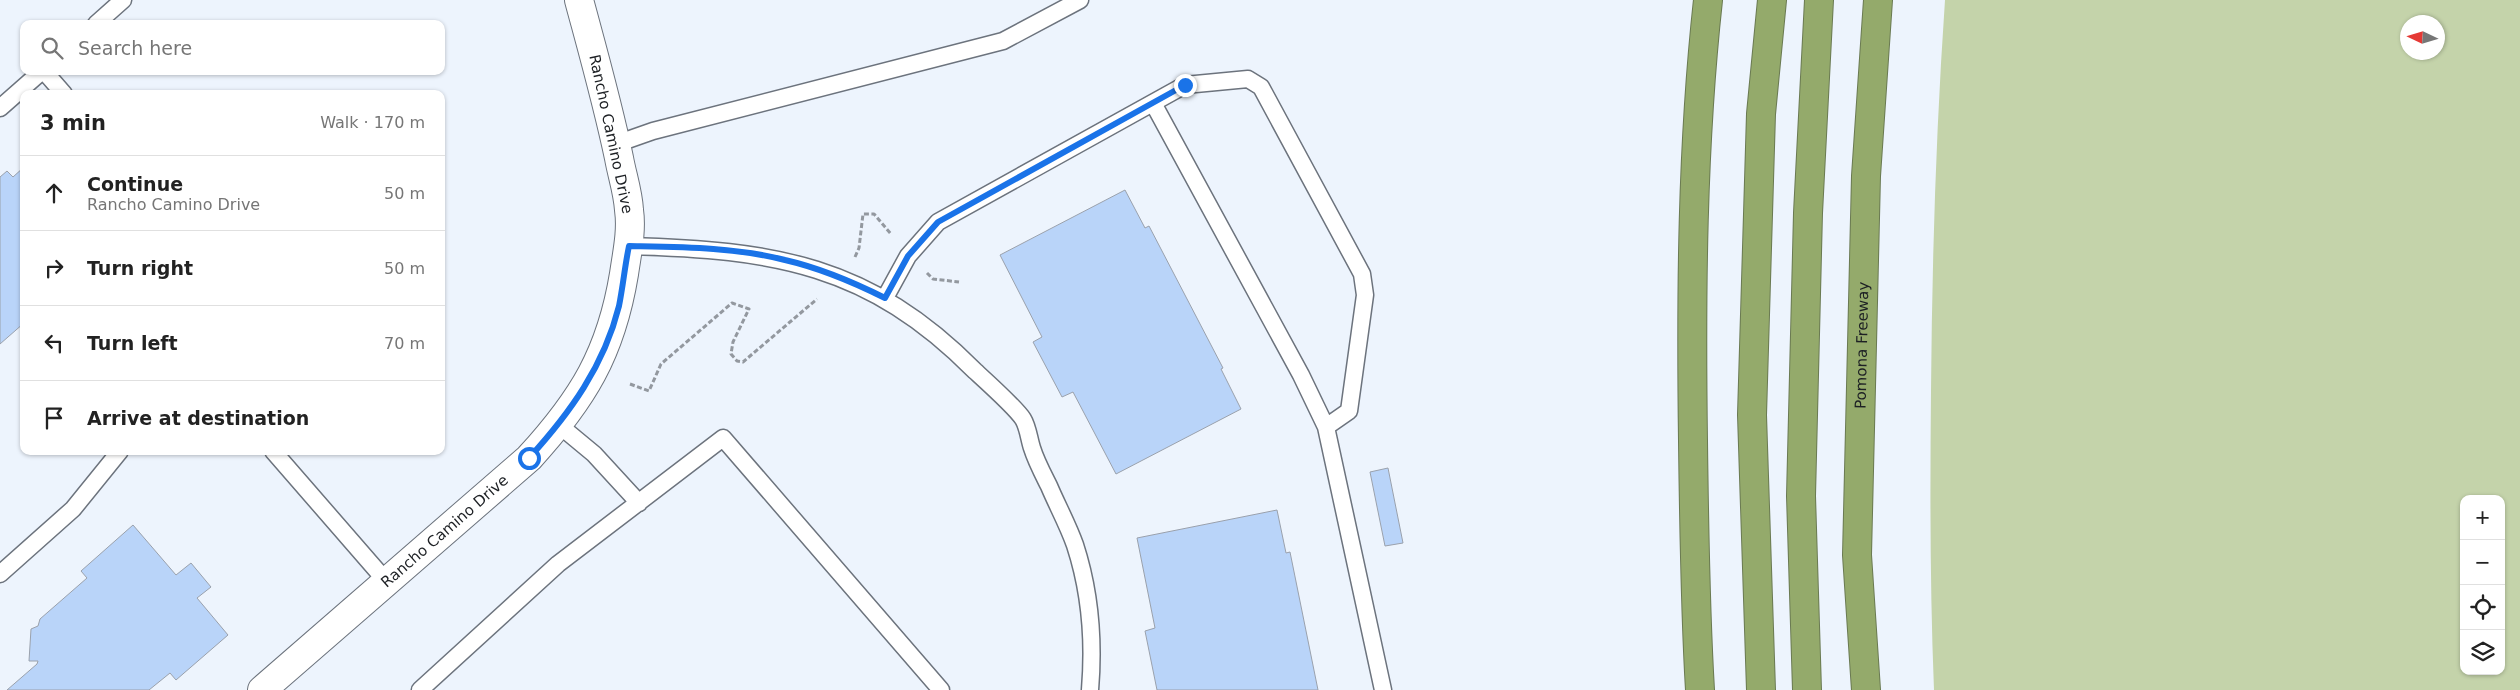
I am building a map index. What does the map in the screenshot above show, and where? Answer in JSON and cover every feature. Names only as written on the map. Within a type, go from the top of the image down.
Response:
[{"type":"highway","points":[[1700,690],[1695,614],[1691,338],[1702,61],[1708,0]]},
{"type":"highway","points":[[1761,690],[1752,415],[1762,114],[1772,0]]},
{"type":"highway","points":[[1807,690],[1801,496],[1808,214],[1819,0]]},
{"type":"highway","name":"Pomona Freeway","points":[[1866,690],[1857,555],[1866,176],[1878,0]]},
{"type":"street","name":"Rancho Camino Drive","points":[[263,690],[386,580],[529,458],[559,425],[582,395],[601,359],[618,306],[629,246],[629,210],[616,144],[579,0]]},
{"type":"lane","points":[[100,20],[123,0]]},
{"type":"lane","points":[[616,144],[653,131],[1004,41],[1080,0]]},
{"type":"lane","points":[[21,90],[38,75]]},
{"type":"lane","points":[[47,75],[60,90]]},
{"type":"lane","points":[[885,298],[908,256],[938,222],[1185,85],[1248,78],[1261,87],[1362,274],[1365,294],[1349,411],[1326,427]]},
{"type":"lane","points":[[0,108],[20,91]]},
{"type":"lane","points":[[1153,103],[1301,376],[1326,427],[1382,690]]},
{"type":"lane","points":[[629,246],[734,252],[784,259],[846,278],[885,298],[925,326],[967,363],[1023,419],[1032,449],[1075,544],[1089,602],[1092,669],[1090,690]]},
{"type":"lane","points":[[559,425],[594,454],[639,504]]},
{"type":"lane","points":[[420,690],[558,564],[723,438],[941,690]]},
{"type":"lane","points":[[0,574],[73,509],[117,455]]},
{"type":"lane","points":[[277,455],[386,580]]},
{"type":"path","points":[[630,384],[649,391],[661,364],[732,303],[749,309],[733,342],[731,354],[737,361],[743,362],[748,360],[816,299],[835,305],[859,248],[863,214],[874,214],[908,256],[933,279],[959,282]]},
{"type":"green space","points":[[1945,0],[2520,0],[2520,690],[1934,690],[1930,466],[1935,196]]},
{"type":"building","points":[[7,171],[13,177],[20,171],[20,326],[0,344],[0,177]]},
{"type":"building","points":[[1125,190],[1145,228],[1149,226],[1223,368],[1221,369],[1241,409],[1116,474],[1073,392],[1062,397],[1033,342],[1042,337],[1000,255]]},
{"type":"building","points":[[1388,468],[1403,543],[1385,546],[1370,472]]},
{"type":"building","points":[[1277,510],[1286,553],[1290,552],[1318,690],[1157,690],[1145,631],[1155,628],[1137,538]]},
{"type":"building","points":[[133,525],[176,575],[191,563],[211,587],[197,598],[228,635],[176,680],[170,673],[149,690],[7,690],[37,664],[38,661],[29,661],[31,629],[38,626],[40,619],[87,578],[81,571]]},
{"type":"route","points":[[529,458],[559,425],[582,395],[601,359],[618,306],[629,246],[664,246],[734,252],[784,259],[846,278],[885,298],[908,256],[938,222],[1185,85]]}]
